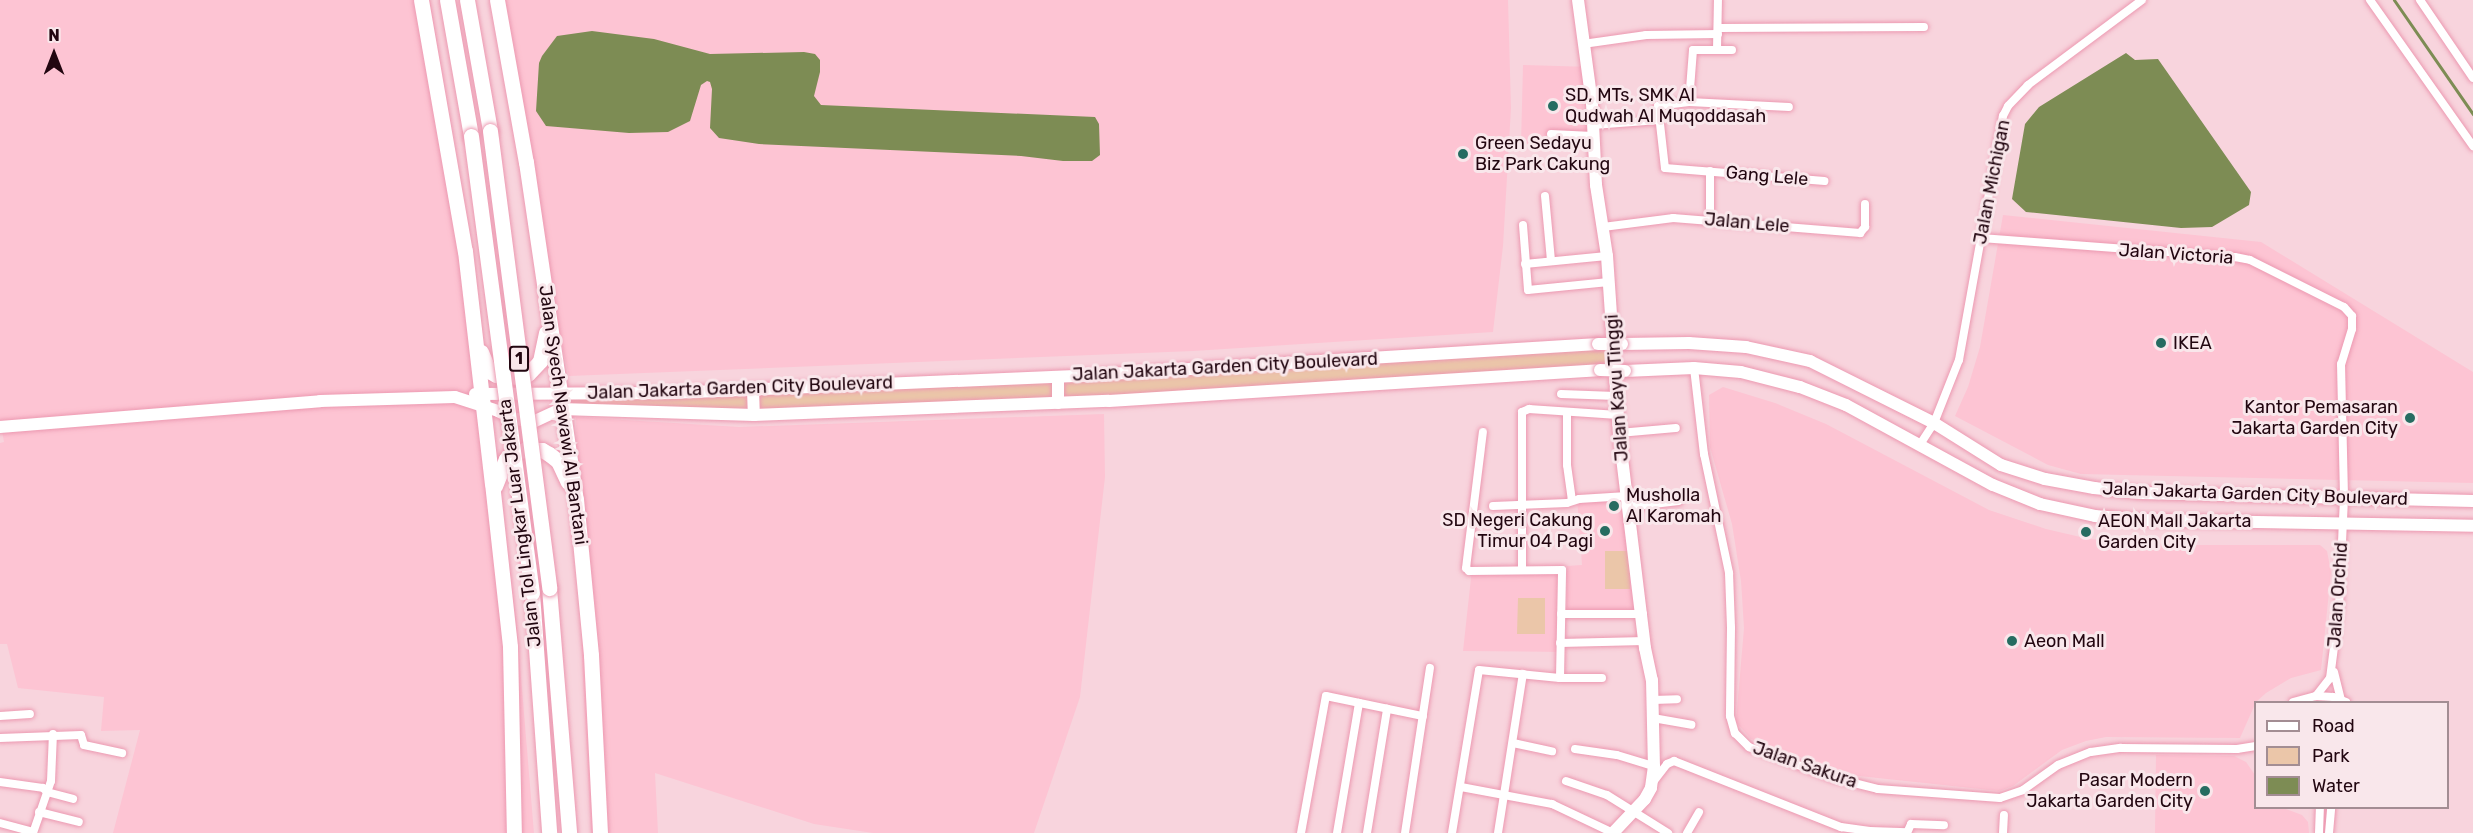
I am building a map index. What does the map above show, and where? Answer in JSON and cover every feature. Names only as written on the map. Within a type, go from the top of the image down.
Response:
[{"type":"highway","points":[[421,0],[465,251],[510,647],[514,833]]},
{"type":"highway","name":"Jalan Tol Lingkar Luar Jakarta","points":[[447,0],[471,136],[532,593],[549,833]]},
{"type":"highway","name":"Jalan Tol Lingkar Luar Jakarta","points":[[467,0],[490,131],[549,588],[569,833]]},
{"type":"highway","name":"Jalan Syech Nawawi Al Bantani","points":[[497,0],[526,162],[576,499],[591,655],[600,833]]},
{"type":"highway","points":[[472,321],[489,371],[496,375],[519,377],[528,374],[540,361],[549,310]]},
{"type":"highway","points":[[493,501],[498,474],[506,459],[513,453],[535,450],[542,450],[558,461],[576,499]]},
{"type":"street","name":"Jalan Kayu Tinggi","points":[[1578,0],[1593,131],[1596,185],[1608,256],[1619,433],[1653,700],[1653,782],[1649,793],[1613,833]]},
{"type":"street","points":[[1717,50],[1718,0]]},
{"type":"street","name":"Jalan Michigan","points":[[1919,446],[1934,423],[1959,360],[2003,116],[2008,106],[2028,85],[2142,0]]},
{"type":"street","points":[[2370,0],[2473,146]]},
{"type":"street","points":[[2420,0],[2473,78]]},
{"type":"street","points":[[1583,44],[1646,35],[1718,31],[1924,27]]},
{"type":"street","points":[[1689,102],[1692,53],[1696,49],[1732,50]]},
{"type":"street","points":[[1551,134],[1593,131],[1659,120],[1659,104],[1689,102],[1789,107]]},
{"type":"street","name":"Gang Lele","points":[[1659,120],[1665,168],[1824,181]]},
{"type":"street","points":[[1710,171],[1710,220]]},
{"type":"street","points":[[1545,196],[1551,261]]},
{"type":"street","name":"Jalan Lele","points":[[1603,227],[1657,220],[1710,220],[1860,233],[1864,230],[1865,204]]},
{"type":"street","points":[[1523,225],[1526,284],[1530,291],[1610,282]]},
{"type":"street","name":"Jalan Victoria","points":[[1981,238],[2235,257],[2250,260],[2344,307],[2352,316],[2352,329],[2341,364],[2344,498]]},
{"type":"street","points":[[1525,264],[1608,256]]},
{"type":"street","name":"Jalan Jakarta Garden City Boulevard","points":[[0,427],[311,402],[452,397],[481,400],[561,393],[753,390],[1058,377],[1598,344],[1689,343],[1746,347],[1810,361],[1934,423],[2001,465],[2045,479],[2094,488],[2142,493],[2473,501]]},
{"type":"street","name":"Jalan Jakarta Garden City Boulevard","points":[[481,400],[521,421],[533,422],[561,409],[754,415],[1058,403],[1600,370],[1694,368],[1741,372],[1800,387],[1846,405],[1993,485],[2040,504],[2095,516],[2142,520],[2473,526]]},
{"type":"street","name":"Jalan Sakura","points":[[1694,368],[1704,454],[1729,573],[1730,716],[1735,734],[1749,747],[1830,777],[1878,789],[2000,798],[2023,790],[2058,765],[2091,752],[2121,748],[2237,749],[2254,752]]},
{"type":"street","points":[[1058,377],[1058,403]]},
{"type":"street","points":[[753,390],[754,415]]},
{"type":"street","points":[[1561,394],[1616,396]]},
{"type":"street","points":[[1522,570],[1522,412],[1529,409],[1618,415]]},
{"type":"street","points":[[1567,413],[1567,465],[1572,501]]},
{"type":"street","points":[[1619,433],[1676,429]]},
{"type":"street","points":[[1483,432],[1465,566],[1467,570],[1562,570],[1560,678]]},
{"type":"street","name":"Jalan Orchid","points":[[2332,665],[2342,582],[2344,498]]},
{"type":"street","points":[[1493,506],[1572,501],[1679,501]]},
{"type":"street","points":[[1561,614],[1642,614]]},
{"type":"street","points":[[1560,643],[1645,641]]},
{"type":"street","points":[[2316,696],[2330,678],[2332,665]]},
{"type":"street","points":[[2297,701],[2316,696],[2344,701],[2332,665]]},
{"type":"street","points":[[1405,833],[1430,668]]},
{"type":"street","points":[[1452,833],[1478,672],[1482,669],[1560,678],[1602,678]]},
{"type":"street","points":[[1498,833],[1523,674]]},
{"type":"street","points":[[1301,833],[1328,695],[1423,716]]},
{"type":"street","points":[[1653,700],[1677,699]]},
{"type":"street","points":[[1337,833],[1359,703]]},
{"type":"street","points":[[1367,833],[1387,709]]},
{"type":"street","points":[[0,716],[30,714]]},
{"type":"street","points":[[1653,718],[1691,725]]},
{"type":"street","points":[[0,738],[53,734],[81,735],[84,745],[122,753]]},
{"type":"street","points":[[0,823],[33,832],[51,781],[53,734]]},
{"type":"street","points":[[1513,743],[1552,751]]},
{"type":"street","name":"Jalan Sakura","points":[[2237,749],[2254,746]]},
{"type":"street","points":[[1575,749],[1617,755],[1654,766]]},
{"type":"street","points":[[1653,782],[1667,764],[1674,761],[1841,827],[1907,833],[1911,824],[1944,825]]},
{"type":"street","points":[[1566,781],[1608,795],[1668,833]]},
{"type":"street","points":[[0,782],[33,786],[73,800]]},
{"type":"street","points":[[1461,787],[1552,804],[1613,833]]},
{"type":"street","points":[[2319,833],[2320,809]]},
{"type":"street","points":[[2329,833],[2331,809]]},
{"type":"street","points":[[39,812],[79,822]]},
{"type":"street","points":[[1687,833],[1699,812]]},
{"type":"street","points":[[2004,815],[2004,833]]},
{"type":"shaded area","points":[[0,0],[430,0],[458,166],[516,618],[534,833],[113,833],[140,730],[101,731],[104,697],[18,688],[7,644],[0,644],[0,443],[4,442],[0,420]]},
{"type":"shaded area","points":[[498,0],[1508,0],[1511,108],[1503,246],[1493,332],[1193,351],[569,376],[521,159]]},
{"type":"shaded area","name":"SD, MTs, SMK Al Qudwah Al Muqoddasah","points":[[1523,65],[1592,67],[1597,99],[1583,101],[1584,124],[1600,124],[1600,147],[1521,144]]},
{"type":"shaded area","points":[[2003,215],[2261,242],[2473,372],[2473,483],[2081,474],[2048,465],[1955,416],[1968,387],[1980,347]]},
{"type":"shaded area","points":[[1723,387],[1775,403],[1826,424],[1989,510],[2046,529],[2089,539],[2181,545],[2320,545],[2327,551],[2331,572],[2321,670],[2291,678],[2254,701],[2254,706],[2240,738],[2106,737],[2086,741],[2062,750],[2013,786],[1999,791],[1850,775],[1751,739],[1736,722],[1744,628],[1741,581],[1732,524],[1710,447],[1709,395]]},
{"type":"shaded area","points":[[1104,414],[1105,477],[1080,697],[1034,833],[873,833],[814,824],[655,773],[658,833],[591,833],[582,659],[576,417],[739,427]]},
{"type":"shaded area","name":"SD Negeri Cakung Timur 04 Pagi","points":[[1625,493],[1641,611],[1567,610],[1567,566],[1582,565],[1577,497]]},
{"type":"shaded area","points":[[1564,567],[1564,652],[1463,651],[1472,569]]},
{"type":"shaded area","name":"Pasar Modern Jakarta Garden City","points":[[2156,755],[2234,756],[2246,762],[2254,774],[2254,809],[2286,809],[2302,815],[2308,822],[2309,833],[2155,833]]},
{"type":"green space","points":[[1610,344],[1612,370],[754,415],[571,410],[561,393],[753,390]]},
{"type":"green space","points":[[1605,551],[1630,551],[1630,589],[1605,589]]},
{"type":"green space","points":[[1518,598],[1545,598],[1545,634],[1517,634]]},
{"type":"water","points":[[592,31],[654,39],[710,54],[804,52],[815,54],[820,60],[820,72],[814,96],[821,105],[1095,117],[1099,124],[1100,155],[1092,161],[1063,161],[1021,156],[759,144],[719,138],[710,128],[712,89],[710,82],[707,81],[701,85],[690,121],[668,132],[629,133],[546,126],[536,111],[539,63],[542,56],[557,36]]},
{"type":"water","points":[[2126,53],[2135,60],[2158,59],[2251,192],[2249,205],[2212,227],[2181,228],[2026,212],[2012,199],[2025,124],[2039,107]]},
{"type":"waterway","points":[[2394,0],[2473,114]]},
{"type":"place","name":"SD, MTs, SMK Al Qudwah Al Muqoddasah","points":[[1553,106]]},
{"type":"place","name":"Green Sedayu Biz Park Cakung","points":[[1463,154]]},
{"type":"place","name":"IKEA","points":[[2161,343]]},
{"type":"place","name":"Kantor Pemasaran Jakarta Garden City","points":[[2410,418]]},
{"type":"place","name":"Musholla Al Karomah","points":[[1614,506]]},
{"type":"place","name":"SD Negeri Cakung Timur 04 Pagi","points":[[1605,531]]},
{"type":"place","name":"AEON Mall Jakarta Garden City","points":[[2086,532]]},
{"type":"place","name":"Aeon Mall","points":[[2012,641]]},
{"type":"place","name":"Pasar Modern Jakarta Garden City","points":[[2205,791]]}]
